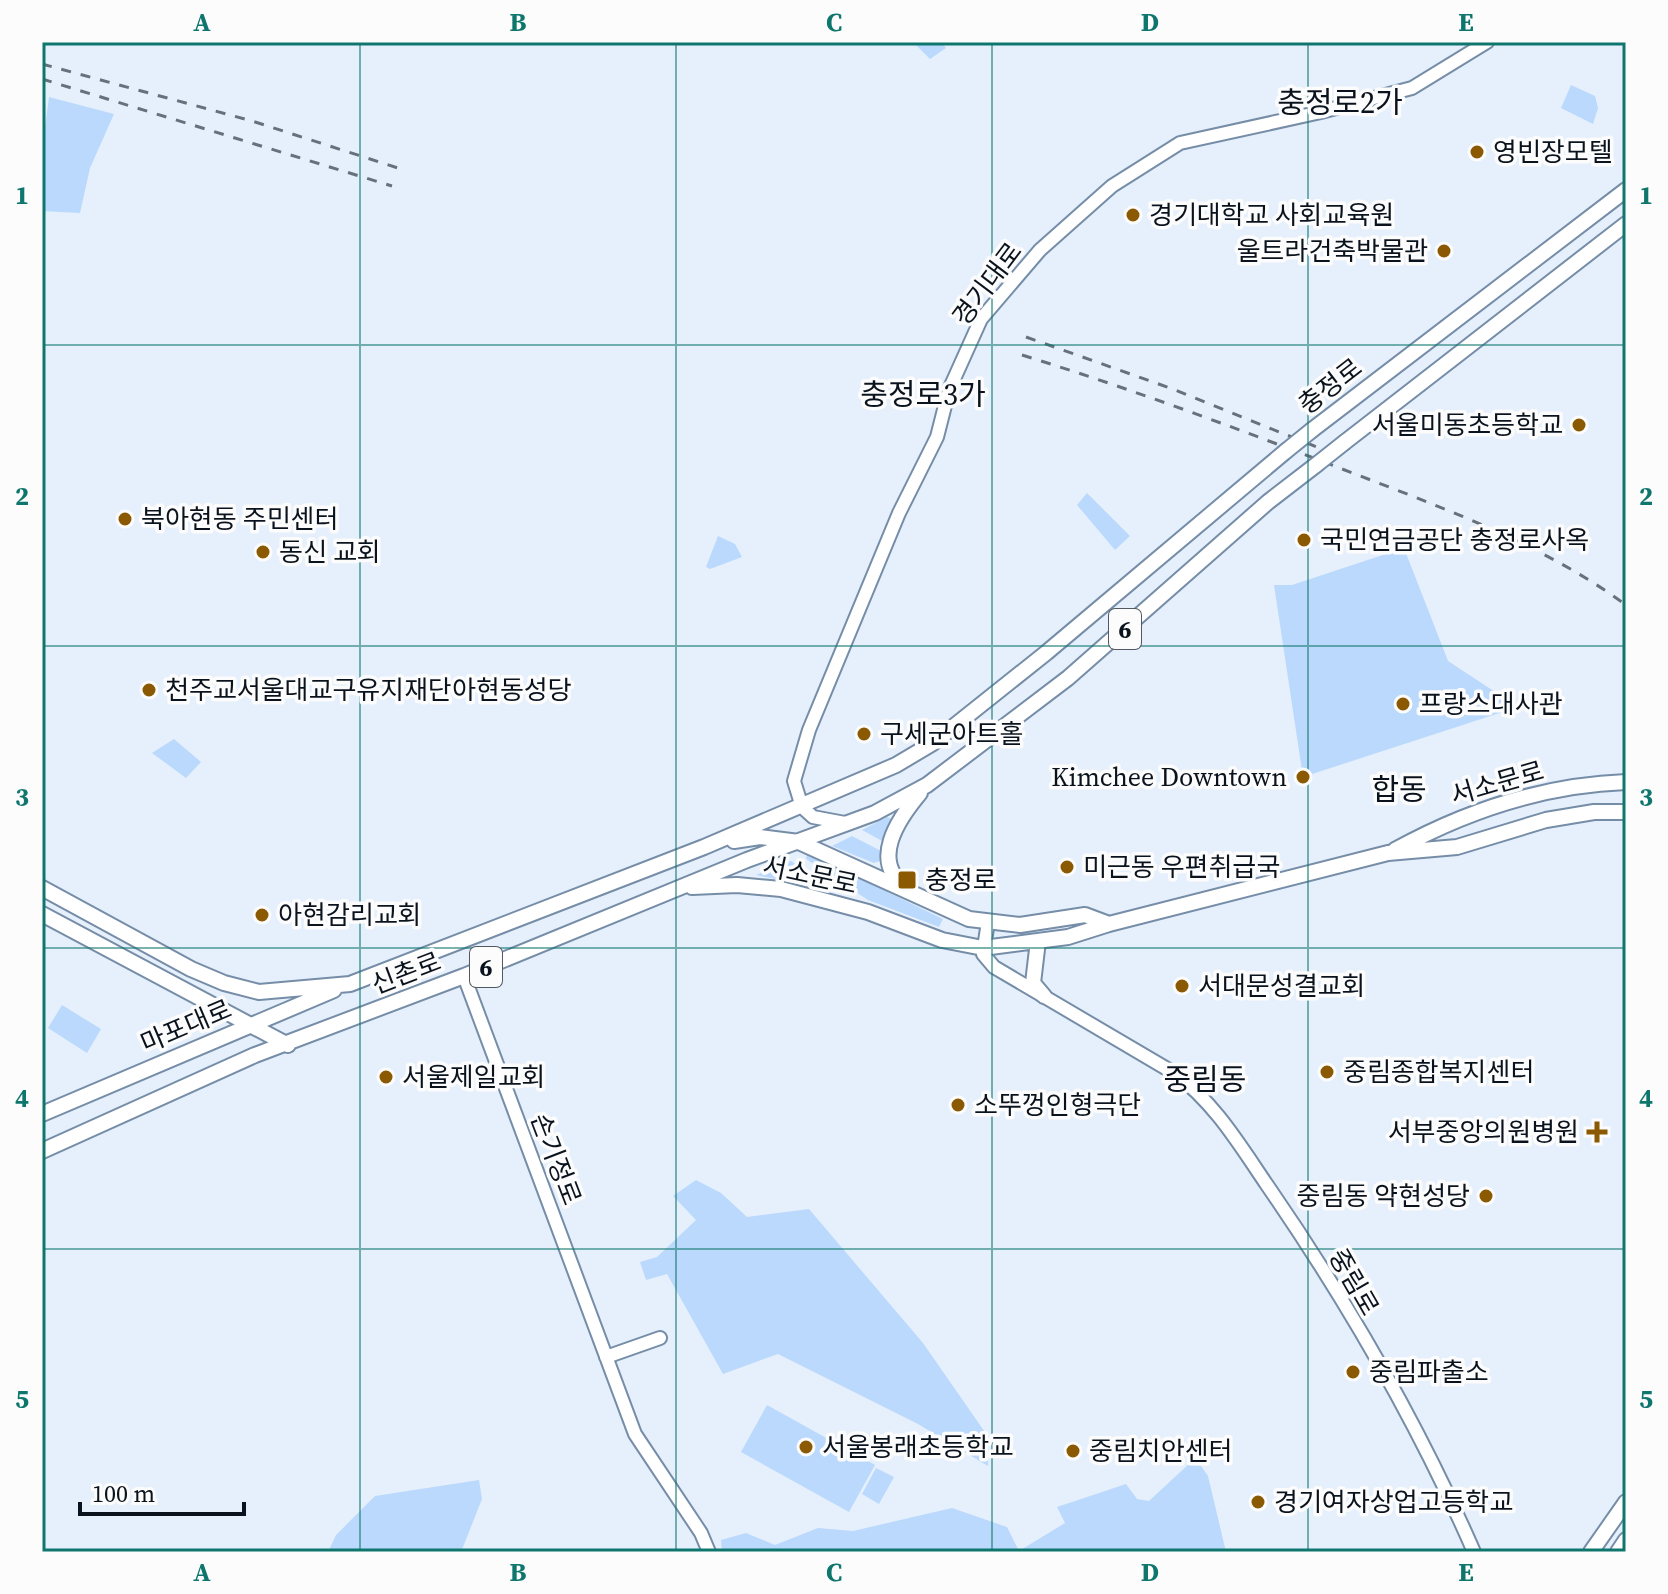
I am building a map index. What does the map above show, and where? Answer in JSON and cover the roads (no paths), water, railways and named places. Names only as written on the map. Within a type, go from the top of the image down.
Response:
[{"type":"main road","name":"충정로","points":[[704,847],[896,765],[933,743],[1147,571],[1312,430],[1626,190]]},
{"type":"main road","name":"충정로","points":[[799,842],[850,823],[927,785],[1068,678],[1268,502],[1626,224]]},
{"type":"main road","name":"서소문로","points":[[1388,853],[1449,821],[1537,794],[1589,783],[1626,782]]},
{"type":"main road","points":[[924,899],[899,883],[890,863],[889,848],[897,820],[927,785]]},
{"type":"main road","name":"서소문로","points":[[683,888],[737,885],[781,889],[868,912],[942,940],[983,948],[1091,932],[1109,924],[1388,853],[1457,847],[1546,820],[1594,812],[1626,812]]},
{"type":"main road","name":"서소문로","points":[[704,847],[760,837],[799,842],[969,919],[1020,925],[1085,915],[1109,924]]},
{"type":"main road","name":"신촌로","points":[[288,1045],[799,842]]},
{"type":"main road","name":"신촌로","points":[[42,888],[191,969],[224,983],[259,992],[350,984],[704,847]]},
{"type":"main road","points":[[42,914],[288,1045]]},
{"type":"main road","points":[[1038,941],[1033,958],[1033,983],[1044,996]]},
{"type":"main road","name":"마포대로","points":[[42,1114],[350,984]]},
{"type":"main road","name":"마포대로","points":[[42,1151],[255,1055],[288,1045]]},
{"type":"main road","points":[[1591,1552],[1626,1502]]},
{"type":"main road","points":[[1618,1552],[1626,1540]]},
{"type":"street","name":"경기대로","points":[[802,807],[794,781],[809,730],[899,513],[937,437],[949,390],[970,339],[981,319],[1040,250],[1112,186],[1180,143],[1412,88],[1487,42]]},
{"type":"street","points":[[802,807],[825,822],[850,823]]},
{"type":"street","points":[[983,948],[988,922]]},
{"type":"street","name":"중림로","points":[[983,948],[984,958],[994,967],[1174,1073],[1195,1089],[1217,1113],[1306,1244],[1448,1493],[1474,1552]]},
{"type":"street","name":"손기정로","points":[[464,976],[635,1434],[701,1533],[709,1552]]},
{"type":"street","points":[[606,1357],[660,1338]]},
{"type":"railway","points":[[42,64],[252,121],[398,168]]},
{"type":"railway","points":[[42,79],[392,186]]},
{"type":"railway","points":[[1026,337],[1170,388],[1329,452]]},
{"type":"railway","points":[[1022,355],[1181,408],[1449,511],[1558,562],[1626,605]]},
{"type":"place","name":"영빈장모텔","points":[[1477,152]]},
{"type":"place","name":"경기대학교 사회교육원","points":[[1133,215]]},
{"type":"place","name":"울트라건축박물관","points":[[1444,251]]},
{"type":"place","name":"서울미동초등학교","points":[[1579,425]]},
{"type":"place","name":"북아현동 주민센터","points":[[125,519]]},
{"type":"place","name":"국민연금공단 충정로사옥","points":[[1304,540]]},
{"type":"place","name":"동신 교회","points":[[263,552]]},
{"type":"place","name":"천주교서울대교구유지재단아현동성당","points":[[149,690]]},
{"type":"place","name":"프랑스대사관","points":[[1403,704]]},
{"type":"place","name":"구세군아트홀","points":[[864,734]]},
{"type":"place","name":"Kimchee Downtown","points":[[1303,777]]},
{"type":"place","name":"미근동 우편취급국","points":[[1067,867]]},
{"type":"place","name":"충정로","points":[[907,880]]},
{"type":"place","name":"아현감리교회","points":[[262,915]]},
{"type":"place","name":"서대문성결교회","points":[[1182,986]]},
{"type":"place","name":"중림종합복지센터","points":[[1327,1072]]},
{"type":"place","name":"서울제일교회","points":[[386,1077]]},
{"type":"place","name":"소뚜껑인형극단","points":[[958,1105]]},
{"type":"place","name":"서부중앙의원병원","points":[[1597,1132]]},
{"type":"place","name":"중림동 약현성당","points":[[1486,1196]]},
{"type":"place","name":"중림파출소","points":[[1353,1372]]},
{"type":"place","name":"서울봉래초등학교","points":[[806,1447]]},
{"type":"place","name":"중림치안센터","points":[[1073,1451]]},
{"type":"place","name":"경기여자상업고등학교","points":[[1258,1502]]},
{"type":"district","name":"충정로2가","points":[[1340,102]]},
{"type":"district","name":"충정로3가","points":[[923,394]]},
{"type":"district","name":"합동","points":[[1399,789]]},
{"type":"district","name":"중림동","points":[[1205,1079]]}]
